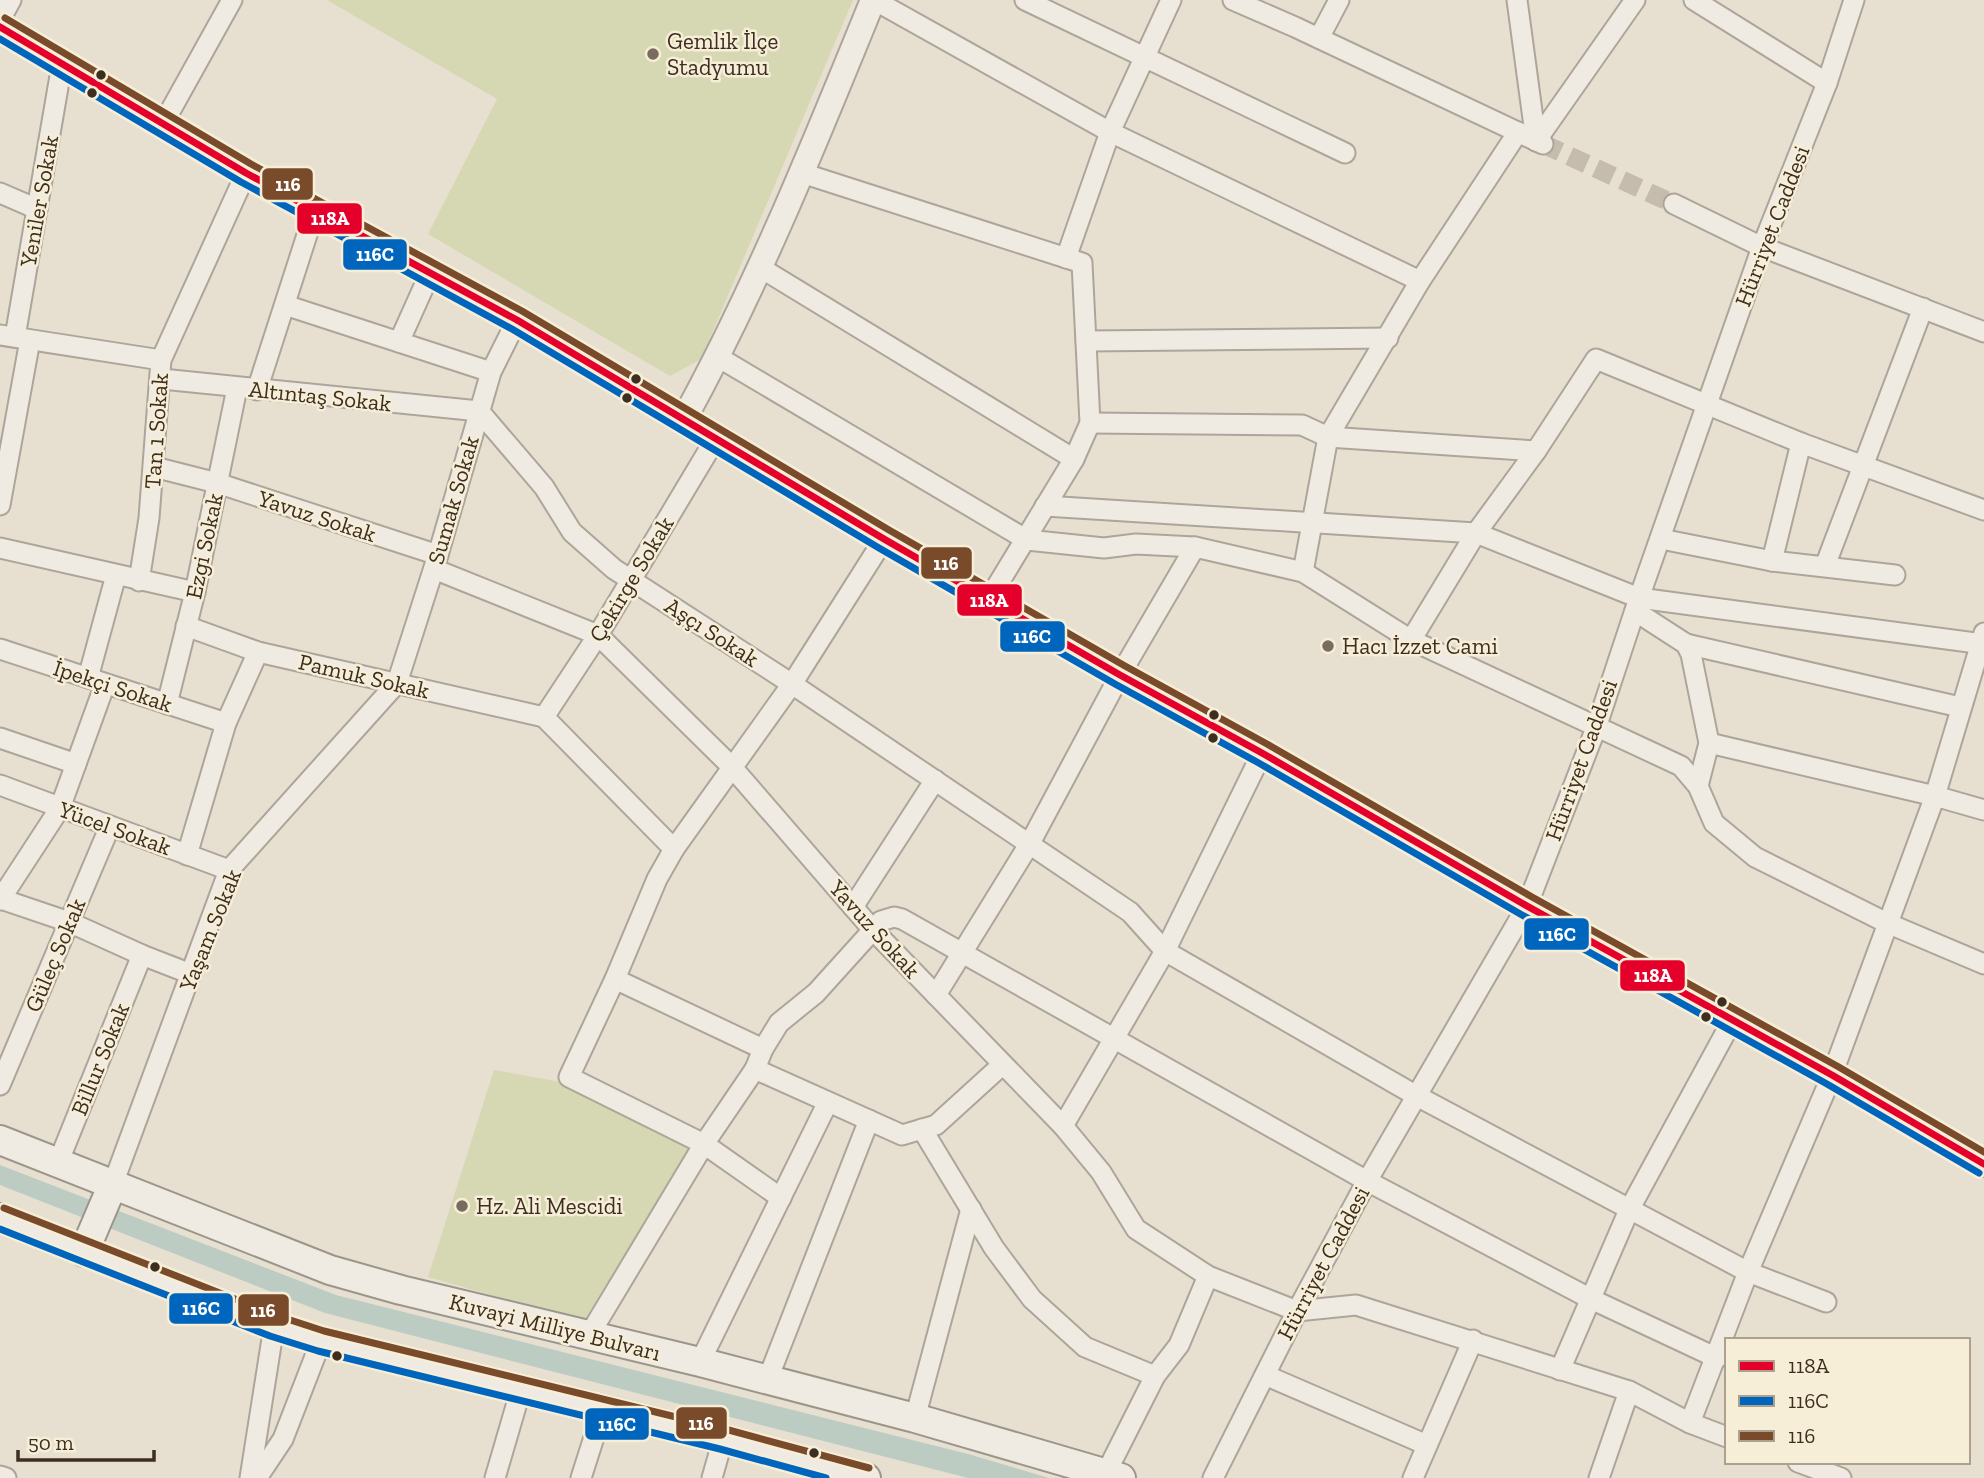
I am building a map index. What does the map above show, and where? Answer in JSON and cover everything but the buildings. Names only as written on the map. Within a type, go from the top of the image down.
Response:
[{"type":"main road","name":"Kuvayi Milliye Bulvarı","points":[[0,1140],[330,1270],[915,1418],[1113,1476]]},
{"type":"main road","points":[[85,1252],[113,1184]]},
{"type":"main road","points":[[0,1218],[274,1326],[321,1341],[723,1439],[866,1478]]},
{"type":"street","points":[[0,20],[11,0]]},
{"type":"street","points":[[163,124],[232,0]]},
{"type":"street","points":[[684,419],[718,357],[761,268],[874,0],[1110,132],[1420,281]]},
{"type":"street","points":[[1025,0],[1345,153]]},
{"type":"street","points":[[1066,258],[1110,132],[1171,0]]},
{"type":"street","points":[[1233,0],[1540,142]]},
{"type":"street","points":[[1319,38],[1339,0]]},
{"type":"street","points":[[1517,0],[1540,142]]},
{"type":"street","points":[[1540,142],[1635,0]]},
{"type":"street","points":[[1694,0],[1827,83]]},
{"type":"street","name":"Hürriyet Caddesi","points":[[1213,1478],[1297,1311],[1367,1181],[1527,905],[1596,728],[1762,247],[1827,83],[1854,0]]},
{"type":"street","points":[[0,27],[246,173],[517,320],[884,539],[1120,675],[1262,752],[1984,1164]]},
{"type":"street","name":"Yeniler Sokak","points":[[1,496],[9,336],[37,209],[62,64]]},
{"type":"street","points":[[1303,572],[1328,437],[1420,281],[1518,132]]},
{"type":"street","name":"Tan 1 Sokak","points":[[139,581],[149,518],[161,369],[246,173]]},
{"type":"street","points":[[802,173],[1082,263],[1090,423],[1074,459],[989,599]]},
{"type":"street","points":[[0,193],[37,209]]},
{"type":"street","points":[[1674,204],[1762,247],[1984,332]]},
{"type":"street","points":[[257,390],[315,210]]},
{"type":"street","points":[[761,268],[1074,459]]},
{"type":"street","points":[[399,342],[430,273]]},
{"type":"street","points":[[285,305],[491,372]]},
{"type":"street","points":[[1825,566],[1923,308]]},
{"type":"street","name":"Sumak Sokak","points":[[397,682],[436,562],[491,372],[517,320]]},
{"type":"street","name":"Altıntaş Sokak","points":[[9,336],[237,388],[479,411]]},
{"type":"street","points":[[1086,341],[1388,338]]},
{"type":"street","points":[[718,357],[1027,540],[1104,548],[1136,544],[1195,547],[1303,572],[1411,640],[1681,766],[1698,786],[1714,823],[1755,857],[1887,923],[1984,964]]},
{"type":"street","points":[[1411,640],[1476,533],[1536,452],[1596,359],[1801,443],[1984,510]]},
{"type":"street","name":"Ezgi Sokak","points":[[167,704],[195,592],[237,388]]},
{"type":"street","name":"Aşçı Sokak","points":[[479,411],[544,487],[572,532],[614,569],[792,684],[1130,912],[1165,951],[1415,1095],[1629,1210],[1748,1272],[1826,1302]]},
{"type":"street","points":[[1090,423],[1302,425],[1328,437],[1536,452]]},
{"type":"street","name":"Çekirge Sokak","points":[[544,717],[632,580],[716,438]]},
{"type":"street","points":[[1772,561],[1801,443]]},
{"type":"street","name":"Yavuz Sokak","points":[[154,467],[217,483],[436,562],[598,635],[731,766],[873,930],[1063,1126],[1101,1172],[1136,1229],[1208,1276],[1297,1311]]},
{"type":"street","points":[[1045,506],[1476,533],[1637,604],[1686,643],[1961,707]]},
{"type":"street","points":[[780,1198],[704,1144],[569,1077],[615,979],[657,879],[674,849],[792,684],[884,539]]},
{"type":"street","points":[[1661,539],[1772,561],[1895,575]]},
{"type":"street","points":[[936,995],[1030,843],[1120,675],[1195,547]]},
{"type":"street","points":[[0,548],[195,592]]},
{"type":"street","points":[[116,575],[96,681],[76,764],[60,808],[3,890],[142,955],[191,974]]},
{"type":"street","points":[[1637,604],[1983,640],[1935,796],[1832,1075],[1748,1272],[1690,1423]]},
{"type":"street","name":"Pamuk Sokak","points":[[186,626],[258,652],[544,717]]},
{"type":"street","points":[[1686,643],[1691,654],[1710,743],[1698,786]]},
{"type":"street","name":"İpekçi Sokak","points":[[0,649],[226,723]]},
{"type":"street","points":[[187,855],[226,723],[258,652]]},
{"type":"street","name":"Yaşam Sokak","points":[[113,1184],[229,870],[397,682]]},
{"type":"street","points":[[544,717],[674,849]]},
{"type":"street","points":[[0,738],[76,764]]},
{"type":"street","points":[[1710,743],[1984,810]]},
{"type":"street","points":[[1063,1126],[1165,951],[1262,752]]},
{"type":"street","points":[[853,907],[935,780]]},
{"type":"street","name":"Yücel Sokak","points":[[0,785],[229,870]]},
{"type":"street","name":"Güleç Sokak","points":[[0,1085],[110,826]]},
{"type":"street","points":[[588,1337],[704,1144],[755,1069],[763,1049],[779,1023],[816,993],[886,919],[902,919],[1367,1181],[1591,1299],[1717,1358]]},
{"type":"street","name":"Billur Sokak","points":[[58,1163],[142,955]]},
{"type":"street","points":[[615,979],[763,1049]]},
{"type":"street","points":[[1560,1370],[1629,1210],[1732,1020]]},
{"type":"street","points":[[755,1069],[902,1135],[936,1125],[1002,1065]]},
{"type":"street","points":[[699,1363],[828,1102]]},
{"type":"street","points":[[766,1381],[869,1120]]},
{"type":"street","points":[[922,1129],[994,1248],[1032,1299],[1085,1347],[1155,1376]]},
{"type":"street","points":[[915,1418],[971,1209]]},
{"type":"street","points":[[1113,1476],[1155,1376],[1179,1345],[1208,1276]]},
{"type":"street","points":[[1297,1311],[1356,1305],[1629,1391],[1690,1423],[1725,1436]]},
{"type":"street","points":[[250,1478],[274,1326]]},
{"type":"street","points":[[1413,1478],[1473,1340]]},
{"type":"street","points":[[257,1478],[283,1439],[321,1341]]},
{"type":"street","points":[[1265,1375],[1427,1445]]},
{"type":"street","points":[[495,1478],[521,1389]]},
{"type":"street","points":[[1599,1478],[1629,1391]]},
{"type":"street","points":[[581,1478],[603,1409]]},
{"type":"street","points":[[712,1478],[723,1439]]},
{"type":"street","points":[[1803,1464],[1841,1478]]},
{"type":"street","points":[[0,1476],[6,1478]]},
{"type":"green space","points":[[327,0],[853,0],[701,359],[670,376],[428,234],[497,99]]},
{"type":"green space","points":[[494,1070],[561,1082],[691,1145],[584,1321],[428,1277]]},
{"type":"shaded area","points":[[0,1165],[336,1295],[968,1454],[1049,1478],[968,1478],[325,1313],[0,1185]]},
{"type":"tunnel","points":[[1543,144],[1674,204]]},
{"type":"transit line","name":"116","points":[[5,18],[251,164],[522,311],[889,530],[1125,666],[1837,1066],[1984,1152]]},
{"type":"transit line","name":"118A","points":[[0,27],[246,173],[517,320],[884,539],[1120,675],[1832,1075],[1984,1164]]},
{"type":"transit line","name":"116C","points":[[0,39],[241,182],[512,329],[879,548],[1115,684],[1827,1084],[1979,1173]]},
{"type":"transit line","name":"116","points":[[4,1208],[278,1316],[324,1331],[725,1429],[869,1468]]},
{"type":"transit line","name":"116C","points":[[0,1229],[270,1336],[318,1351],[720,1449],[826,1478]]},
{"type":"place","name":"Gemlik İlçe Stadyumu","points":[[653,54]]},
{"type":"place","name":"Hacı İzzet Cami","points":[[1328,646]]},
{"type":"place","name":"Hz. Ali Mescidi","points":[[462,1206]]}]
